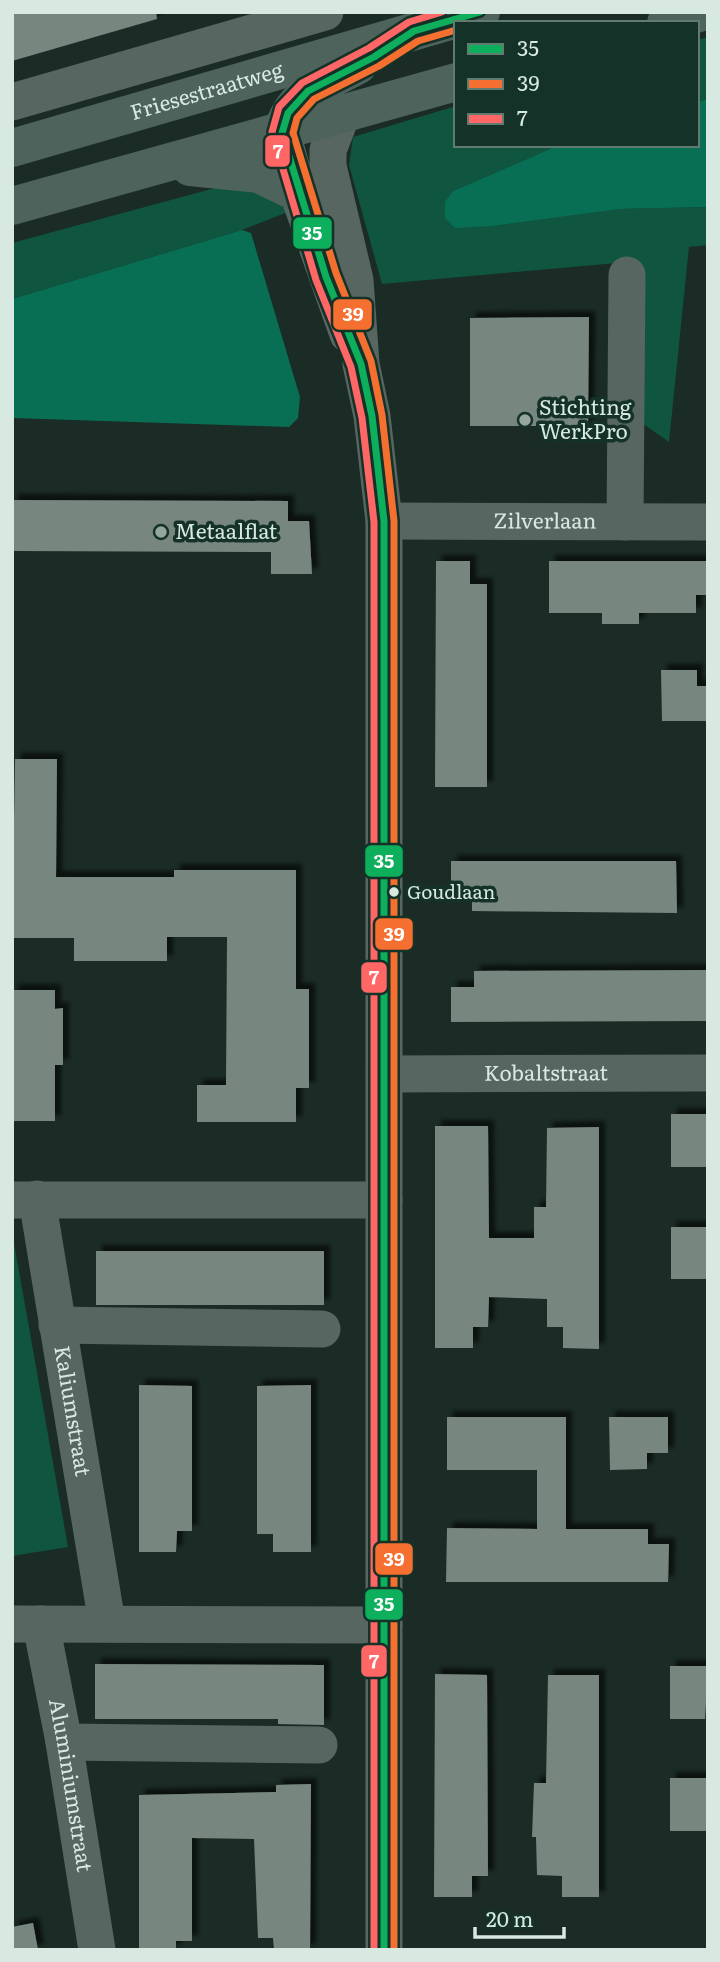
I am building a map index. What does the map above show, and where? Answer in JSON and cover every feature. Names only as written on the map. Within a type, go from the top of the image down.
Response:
[{"type":"highway","name":"Friesestraatweg","points":[[12,148],[481,12]]},
{"type":"highway","points":[[673,21],[702,12]]},
{"type":"highway","points":[[282,133],[288,113],[308,91],[374,57],[414,31]]},
{"type":"highway","points":[[12,206],[282,133],[454,83]]},
{"type":"highway","points":[[163,165],[259,174],[298,193]]},
{"type":"street","name":"Friesestraatweg","points":[[12,102],[325,12]]},
{"type":"street","points":[[342,114],[328,150],[328,166],[355,280],[361,364],[372,416],[384,521],[384,1950]]},
{"type":"street","points":[[282,133],[298,193],[326,277],[361,364]]},
{"type":"street","points":[[625,522],[627,275]]},
{"type":"street","name":"Zilverlaan","points":[[384,521],[708,522]]},
{"type":"street","name":"Kobaltstraat","points":[[385,1074],[708,1073]]},
{"type":"street","points":[[25,1199],[384,1200]]},
{"type":"street","name":"Kaliumstraat","points":[[25,1199],[57,1325],[107,1623]]},
{"type":"street","points":[[57,1325],[322,1329]]},
{"type":"street","points":[[26,1624],[384,1625]]},
{"type":"street","name":"Aluminiumstraat","points":[[26,1624],[64,1742],[97,1950]]},
{"type":"street","points":[[64,1742],[319,1745]]},
{"type":"shaded area","points":[[708,37],[708,99],[699,101],[699,39]]},
{"type":"shaded area","points":[[708,99],[708,207],[619,209],[492,226],[455,228],[445,218],[445,202],[453,191],[554,147],[699,147],[699,101]]},
{"type":"shaded area","points":[[454,107],[454,147],[554,147],[453,191],[619,209],[708,207],[708,245],[689,247],[669,442],[629,414],[639,261],[382,284],[349,165],[353,137]]},
{"type":"shaded area","points":[[238,184],[280,204],[288,212],[242,230],[12,299],[12,243]]},
{"type":"shaded area","points":[[242,230],[251,233],[300,397],[298,418],[289,427],[12,418],[12,299]]},
{"type":"shaded area","points":[[12,1232],[68,1547],[12,1556]]},
{"type":"building","points":[[12,12],[156,12],[157,19],[12,61]]},
{"type":"building","points":[[589,317],[588,426],[470,426],[470,318]]},
{"type":"building","name":"Metaalflat","points":[[12,500],[288,501],[288,521],[309,521],[312,574],[271,574],[271,552],[12,551]]},
{"type":"building","points":[[436,561],[470,561],[470,584],[487,584],[487,787],[435,787]]},
{"type":"building","points":[[549,561],[708,561],[708,595],[696,595],[696,613],[639,613],[639,624],[602,624],[602,613],[549,613]]},
{"type":"building","points":[[661,670],[697,670],[697,686],[708,686],[708,721],[662,721]]},
{"type":"building","points":[[15,759],[57,759],[56,877],[174,877],[174,870],[296,870],[296,989],[309,989],[309,1088],[296,1088],[296,1122],[197,1122],[197,1085],[226,1085],[227,937],[167,937],[167,961],[74,961],[74,938],[12,938]]},
{"type":"building","points":[[451,861],[676,861],[677,913],[472,911],[472,895],[451,895]]},
{"type":"building","points":[[708,970],[708,1021],[451,1022],[451,987],[474,987],[474,971]]},
{"type":"building","points":[[12,990],[55,990],[55,1009],[63,1008],[63,1065],[55,1065],[55,1121],[12,1121]]},
{"type":"building","points":[[671,1114],[708,1114],[706,1167],[671,1167]]},
{"type":"building","points":[[435,1126],[488,1126],[489,1238],[534,1238],[534,1207],[546,1207],[547,1128],[599,1127],[599,1349],[563,1348],[563,1327],[547,1327],[547,1299],[489,1297],[488,1327],[473,1327],[473,1348],[435,1348]]},
{"type":"building","points":[[671,1227],[706,1227],[708,1279],[671,1279]]},
{"type":"building","points":[[96,1251],[324,1251],[324,1305],[96,1305]]},
{"type":"building","points":[[139,1385],[192,1386],[192,1531],[177,1531],[176,1552],[139,1552]]},
{"type":"building","points":[[311,1385],[311,1552],[273,1552],[273,1534],[257,1534],[257,1386]]},
{"type":"building","points":[[447,1417],[566,1417],[566,1529],[648,1529],[648,1544],[669,1544],[668,1582],[446,1582],[447,1528],[537,1529],[537,1470],[447,1470]]},
{"type":"building","points":[[609,1417],[668,1417],[668,1453],[647,1453],[647,1469],[610,1470]]},
{"type":"building","points":[[95,1664],[324,1665],[324,1725],[278,1724],[278,1719],[95,1719]]},
{"type":"building","points":[[670,1666],[708,1666],[705,1719],[670,1719]]},
{"type":"building","points":[[435,1674],[487,1675],[488,1876],[472,1876],[472,1897],[434,1897]]},
{"type":"building","points":[[548,1675],[599,1675],[599,1897],[562,1897],[562,1876],[537,1875],[536,1837],[532,1837],[534,1783],[546,1783]]},
{"type":"building","points":[[670,1778],[706,1778],[708,1831],[670,1831]]},
{"type":"building","points":[[311,1784],[310,1950],[274,1950],[273,1938],[258,1938],[254,1839],[192,1838],[192,1941],[176,1941],[176,1950],[139,1950],[139,1795],[276,1792],[276,1785]]},
{"type":"building","points":[[33,1923],[38,1950],[12,1950],[12,1927]]},
{"type":"transit line","name":"7","points":[[374,1950],[374,522],[362,418],[351,367],[316,280],[272,132],[279,107],[302,83],[369,48],[409,22],[442,12]]},
{"type":"transit line","name":"35","points":[[384,1950],[384,521],[372,416],[361,364],[326,277],[282,133],[288,113],[308,91],[374,57],[414,31],[480,12]]},
{"type":"transit line","name":"39","points":[[394,1950],[394,521],[382,415],[371,361],[336,273],[293,133],[297,118],[314,99],[379,66],[418,41],[454,31]]},
{"type":"place","name":"Stichting WerkPro","points":[[525,420]]},
{"type":"place","name":"Metaalflat","points":[[161,532]]},
{"type":"place","name":"Goudlaan","points":[[394,892]]}]
